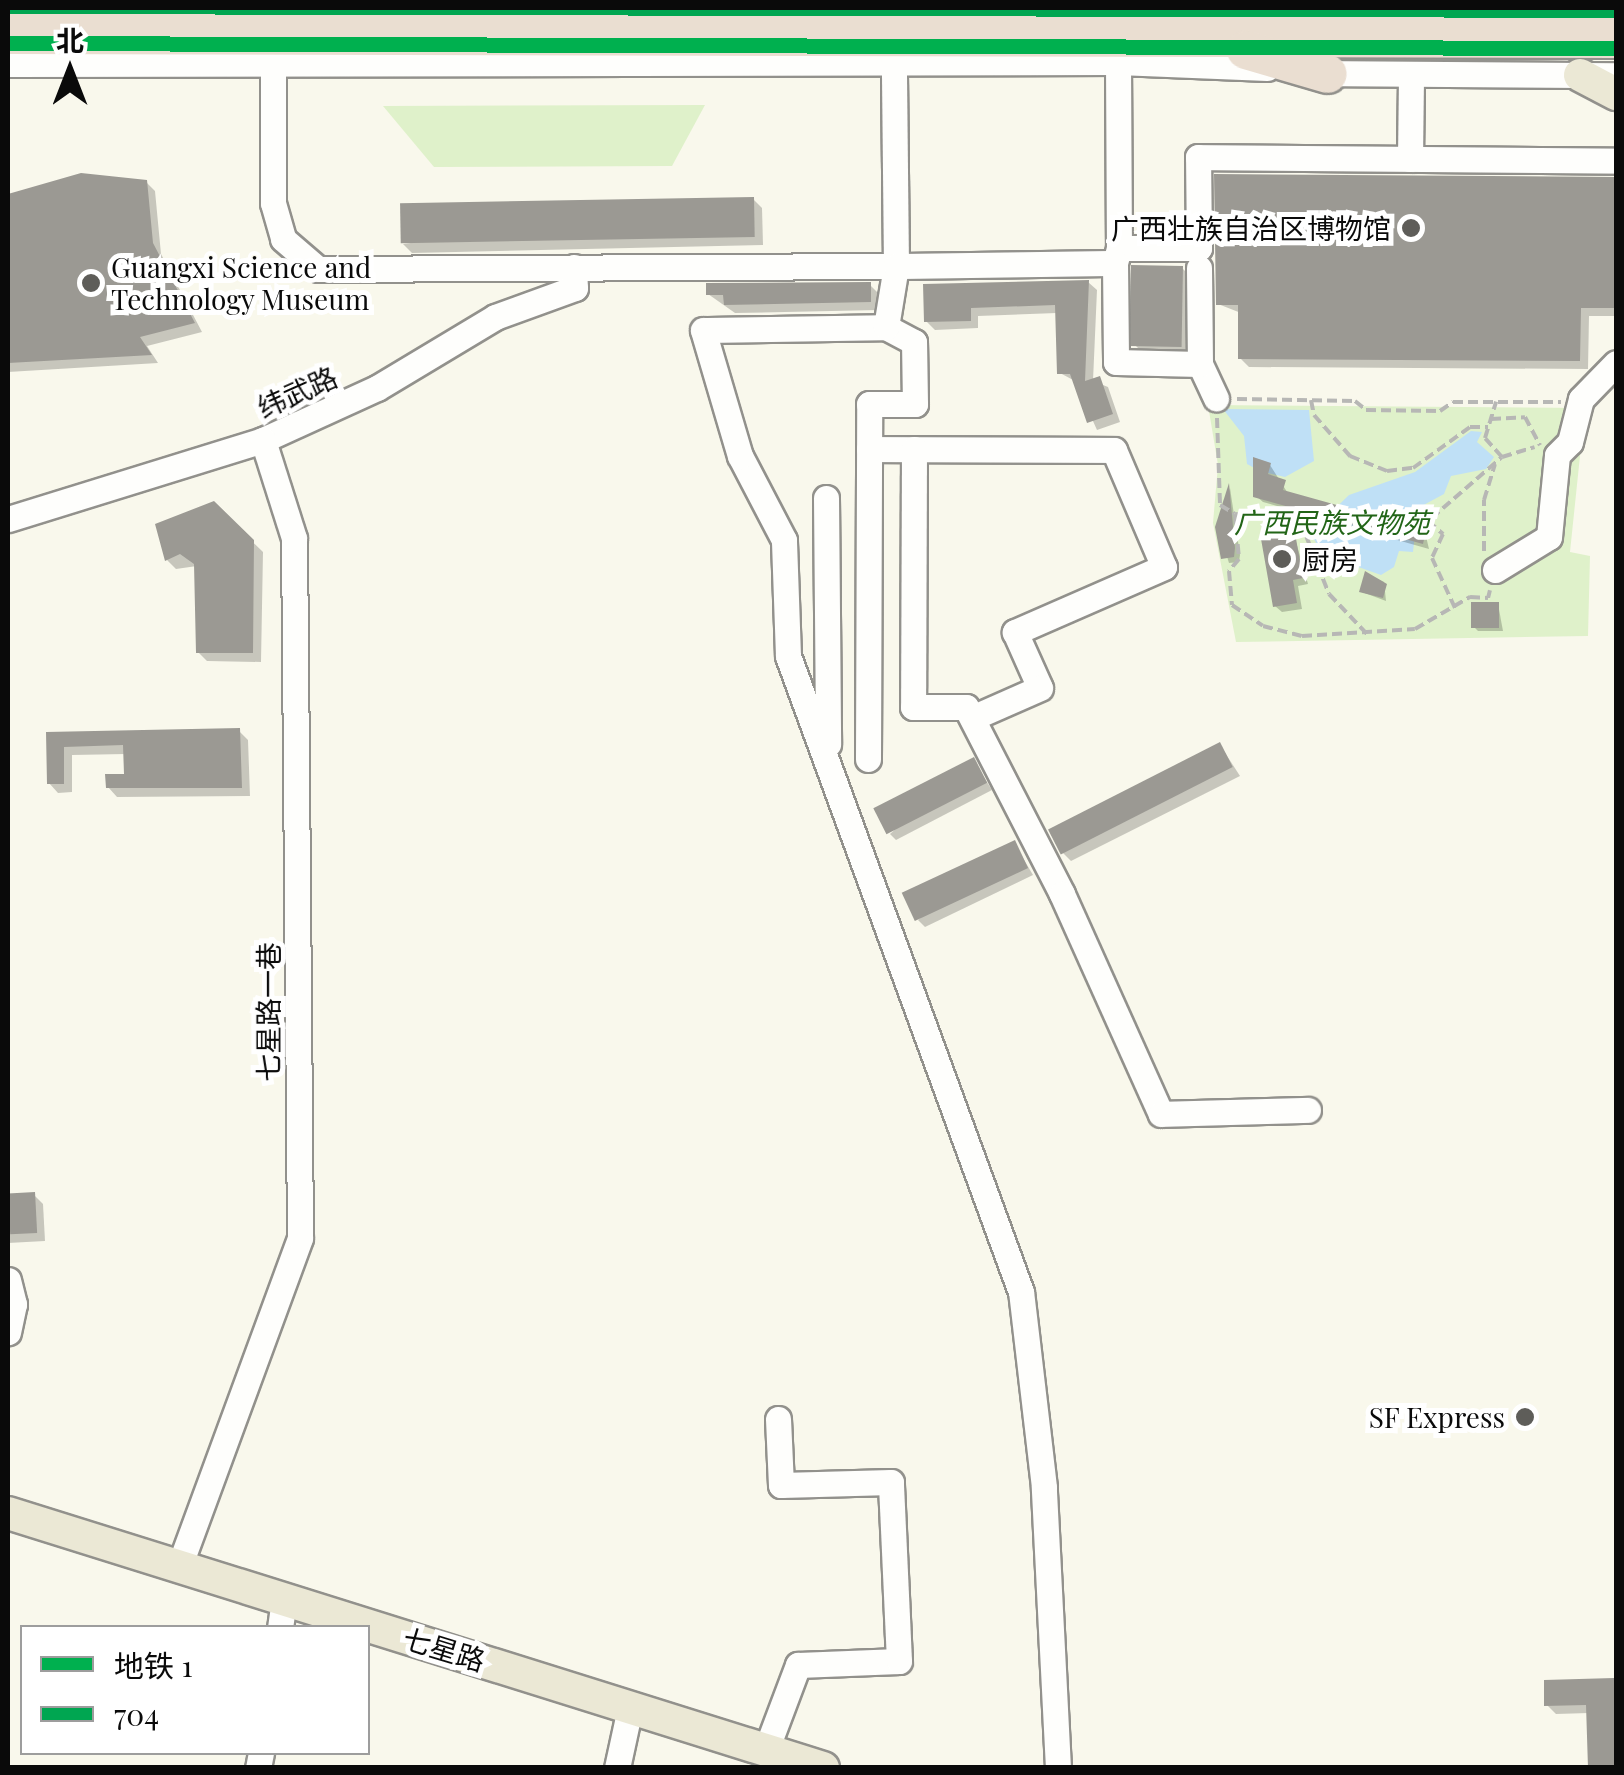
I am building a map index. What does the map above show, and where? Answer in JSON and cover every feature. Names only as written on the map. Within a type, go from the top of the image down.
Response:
[{"type":"highway","points":[[8,8],[1616,12]]},
{"type":"highway","points":[[8,34],[1616,39]]},
{"type":"highway","points":[[1206,38],[1328,74]]},
{"type":"main road","points":[[1580,75],[1616,94]]},
{"type":"main road","name":"七星路","points":[[8,1513],[179,1566],[282,1613],[326,1625]]},
{"type":"main road","name":"七星路","points":[[370,1637],[630,1708],[823,1768]]},
{"type":"street","points":[[886,327],[896,266],[894,61]]},
{"type":"street","points":[[1118,62],[1116,362],[1200,364]]},
{"type":"street","points":[[8,64],[1205,62],[1328,74],[1616,75]]},
{"type":"street","points":[[273,64],[273,204],[283,239],[318,268],[896,266],[1117,255],[1199,248],[1198,157],[1616,161]]},
{"type":"street","points":[[1410,159],[1411,74]]},
{"type":"street","name":"纬武路","points":[[8,519],[263,440],[377,388],[495,317],[576,288],[574,267]]},
{"type":"street","points":[[1199,268],[1200,364],[1216,399]]},
{"type":"street","points":[[868,759],[869,404],[915,404],[914,342],[886,327],[704,330],[740,456],[784,540],[788,656],[1021,1292],[1044,1487],[1058,1768]]},
{"type":"street","points":[[1495,568],[1548,537],[1556,455],[1565,447],[1580,402],[1616,363]]},
{"type":"street","name":"七星路一巷","points":[[179,1566],[300,1238],[294,538],[263,440]]},
{"type":"street","points":[[869,449],[1114,450],[1164,566],[1015,632],[1040,688],[972,718]]},
{"type":"street","points":[[914,450],[913,707],[966,707],[1062,894],[1160,1114],[1308,1110]]},
{"type":"street","points":[[826,498],[828,764]]},
{"type":"street","points":[[8,1280],[14,1304],[8,1332]]},
{"type":"street","points":[[766,1750],[798,1665],[900,1661],[890,1482],[781,1485],[778,1419]]},
{"type":"street","points":[[617,1768],[630,1708]]},
{"type":"path","points":[[1367,634],[1329,594],[1301,524],[1235,514],[1220,505],[1216,399],[1355,400],[1366,410],[1496,402],[1580,402]]},
{"type":"path","points":[[1311,400],[1319,422],[1350,456],[1387,471],[1414,468],[1470,427],[1488,427]]},
{"type":"path","points":[[1496,402],[1485,438],[1502,456],[1519,456],[1536,445],[1565,447]]},
{"type":"path","points":[[1491,419],[1524,417],[1536,445]]},
{"type":"path","points":[[1420,528],[1502,456]]},
{"type":"path","points":[[1235,514],[1239,560],[1229,571],[1232,605],[1282,635],[1415,629],[1470,597],[1488,598],[1495,568],[1483,553],[1482,522],[1495,464]]},
{"type":"path","points":[[1428,521],[1443,534],[1432,558],[1454,608]]},
{"type":"green space","points":[[705,105],[672,166],[434,167],[383,106]]},
{"type":"green space","name":"广西民族文物苑","points":[[1208,405],[1585,408],[1570,552],[1590,556],[1588,636],[1236,642],[1213,523],[1218,465]]},
{"type":"water","points":[[1223,409],[1309,410],[1314,461],[1285,477],[1247,464],[1244,436]]},
{"type":"water","points":[[1471,431],[1482,432],[1477,442],[1494,457],[1486,469],[1451,476],[1444,494],[1418,508],[1413,552],[1399,551],[1394,567],[1381,575],[1347,563],[1329,567],[1314,539],[1317,526],[1349,495],[1415,472]]},
{"type":"building","name":"Guangxi Science and Technology Museum","points":[[81,173],[147,180],[153,243],[195,323],[140,337],[152,355],[8,363],[8,194]]},
{"type":"building","name":"广西壮族自治区博物馆","points":[[1214,174],[1616,177],[1616,308],[1581,308],[1580,361],[1238,359],[1238,305],[1216,305]]},
{"type":"building","points":[[754,197],[755,237],[401,243],[400,203]]},
{"type":"building","points":[[1131,265],[1183,266],[1182,347],[1130,346]]},
{"type":"building","points":[[1089,280],[1085,381],[1100,376],[1113,414],[1087,423],[1070,374],[1057,374],[1055,305],[971,308],[971,321],[924,322],[923,284]]},
{"type":"building","points":[[871,282],[871,302],[724,305],[723,295],[706,295],[706,283]]},
{"type":"building","points":[[1253,457],[1271,463],[1268,474],[1286,480],[1283,490],[1426,530],[1423,544],[1253,497]]},
{"type":"building","points":[[1229,483],[1235,548],[1234,557],[1221,559],[1215,527]]},
{"type":"building","points":[[214,501],[254,540],[253,653],[196,653],[194,564],[180,554],[165,561],[155,524]]},
{"type":"building","name":"厨房","points":[[1295,533],[1303,578],[1293,580],[1297,603],[1273,607],[1261,539]]},
{"type":"building","points":[[1365,571],[1387,584],[1383,598],[1359,592]]},
{"type":"building","points":[[1471,602],[1499,602],[1499,628],[1471,628]]},
{"type":"building","points":[[240,728],[242,788],[106,788],[105,774],[124,774],[123,745],[64,747],[64,784],[47,784],[46,732]]},
{"type":"building","points":[[1220,742],[1233,767],[1061,855],[1048,830]]},
{"type":"building","points":[[974,757],[987,783],[886,834],[873,808]]},
{"type":"building","points":[[1015,840],[1028,868],[915,921],[902,893]]},
{"type":"building","points":[[35,1192],[37,1233],[10,1234],[8,1193]]},
{"type":"building","points":[[1614,1678],[1616,1768],[1588,1768],[1586,1705],[1544,1706],[1544,1680]]},
{"type":"metro line","name":"1","points":[[8,43],[1616,48]]},
{"type":"transit line","name":"704","points":[[8,8],[1616,12]]},
{"type":"place","name":"广西壮族自治区博物馆","points":[[1411,228]]},
{"type":"place","name":"Guangxi Science and Technology Museum","points":[[91,283]]},
{"type":"place","name":"厨房","points":[[1282,559]]},
{"type":"place","name":"SF Express","points":[[1525,1417]]}]
